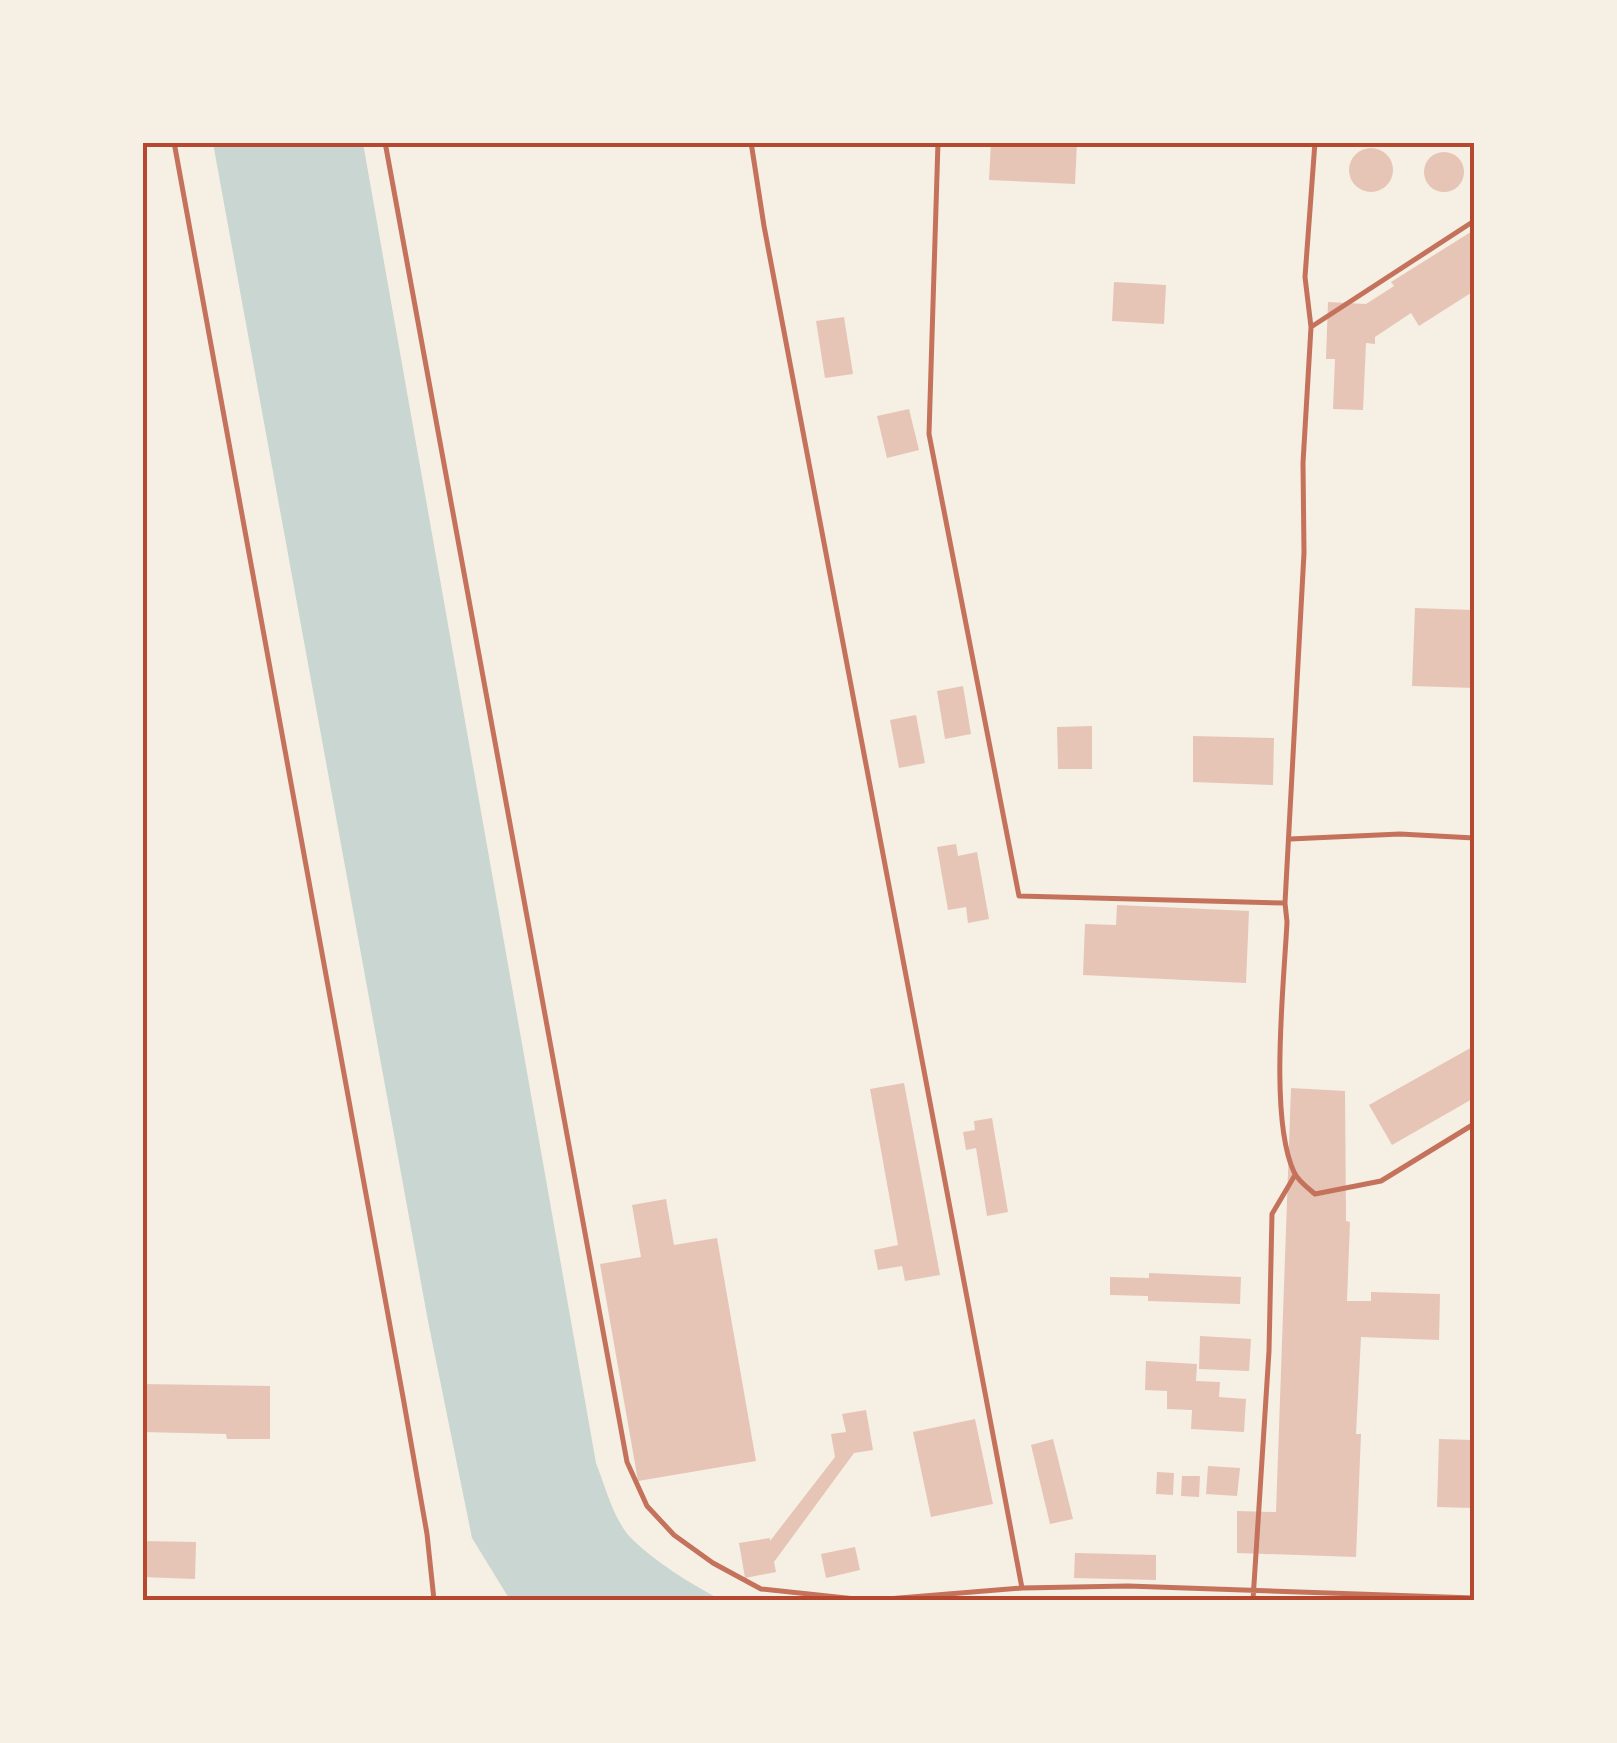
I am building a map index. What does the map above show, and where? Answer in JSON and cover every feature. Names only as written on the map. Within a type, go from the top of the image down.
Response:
[{"type":"lane","points":[[174,142],[404,1397],[434,1600]]},
{"type":"lane","points":[[385,142],[627,1462],[647,1506],[674,1535],[713,1562],[761,1589],[866,1600]]},
{"type":"lane","points":[[751,142],[767,245],[1022,1588]]},
{"type":"lane","points":[[938,142],[929,434],[1019,896],[1284,902]]},
{"type":"lane","points":[[1315,142],[1306,276],[1311,327],[1284,902],[1288,922],[1280,1064],[1284,1142],[1294,1175],[1315,1194],[1380,1180],[1474,1124]]},
{"type":"lane","points":[[1311,327],[1474,221]]},
{"type":"lane","points":[[1290,838],[1400,834],[1474,838]]},
{"type":"lane","points":[[1253,1600],[1269,1351],[1272,1214],[1294,1175]]},
{"type":"lane","points":[[875,1600],[1022,1588],[1253,1590],[1474,1598]]},
{"type":"shaded area","points":[[213,143],[363,143],[596,1463],[614,1511],[629,1536],[673,1571],[722,1600],[510,1600],[472,1538],[428,1321]]},
{"type":"building","points":[[991,142],[1077,142],[1075,184],[989,180]]},
{"type":"building","points":[[1371,148],[1386,155],[1393,170],[1386,185],[1371,192],[1356,185],[1349,170],[1356,155]]},
{"type":"building","points":[[1444,152],[1458,158],[1464,172],[1458,186],[1444,192],[1430,186],[1424,172],[1430,158]]},
{"type":"building","points":[[1474,230],[1474,291],[1419,326],[1411,313],[1375,337],[1375,344],[1366,343],[1363,410],[1333,409],[1335,359],[1326,359],[1328,302],[1366,304],[1394,286],[1391,282]]},
{"type":"building","points":[[1114,282],[1166,285],[1164,324],[1112,321]]},
{"type":"building","points":[[844,317],[853,374],[825,378],[816,321]]},
{"type":"building","points":[[909,409],[919,450],[887,458],[877,416]]},
{"type":"building","points":[[1415,608],[1474,610],[1474,688],[1412,686]]},
{"type":"building","points":[[963,686],[971,734],[945,739],[937,691]]},
{"type":"building","points":[[916,715],[925,763],[899,768],[890,720]]},
{"type":"building","points":[[1092,726],[1092,769],[1058,769],[1057,727]]},
{"type":"building","points":[[1193,736],[1274,738],[1273,785],[1193,782]]},
{"type":"building","points":[[956,844],[958,856],[977,852],[989,919],[968,923],[966,907],[948,910],[937,847]]},
{"type":"building","points":[[1117,905],[1249,911],[1246,983],[1083,975],[1085,924],[1116,925]]},
{"type":"building","points":[[1474,1046],[1474,1098],[1392,1145],[1369,1105]]},
{"type":"building","points":[[904,1083],[940,1275],[905,1281],[902,1266],[878,1270],[874,1250],[898,1245],[870,1089]]},
{"type":"building","points":[[1291,1088],[1345,1091],[1346,1221],[1350,1222],[1347,1301],[1371,1301],[1371,1292],[1440,1294],[1439,1340],[1361,1337],[1356,1557],[1237,1553],[1237,1511],[1276,1512]]},
{"type":"building","points":[[992,1118],[1008,1212],[987,1216],[976,1148],[966,1150],[963,1132],[975,1130],[974,1121]]},
{"type":"building","points":[[666,1199],[674,1245],[717,1238],[756,1461],[638,1481],[600,1264],[641,1257],[632,1205]]},
{"type":"building","points":[[1149,1273],[1241,1277],[1240,1304],[1148,1301],[1148,1296],[1110,1295],[1110,1277],[1149,1278]]},
{"type":"building","points":[[1200,1336],[1251,1339],[1249,1371],[1199,1369]]},
{"type":"building","points":[[1146,1361],[1197,1364],[1196,1381],[1220,1382],[1219,1397],[1246,1399],[1244,1432],[1191,1429],[1192,1410],[1167,1409],[1167,1391],[1145,1390]]},
{"type":"building","points":[[142,1384],[270,1386],[270,1439],[142,1432]]},
{"type":"building","points":[[866,1410],[873,1450],[854,1453],[774,1562],[776,1572],[745,1578],[739,1543],[770,1541],[835,1457],[831,1434],[846,1432],[842,1414]]},
{"type":"building","points":[[975,1419],[993,1504],[931,1517],[913,1432]]},
{"type":"building","points":[[1053,1439],[1073,1519],[1050,1524],[1031,1445]]},
{"type":"building","points":[[1439,1439],[1474,1440],[1474,1508],[1437,1507]]},
{"type":"building","points":[[1208,1466],[1240,1468],[1237,1496],[1206,1494]]},
{"type":"building","points":[[1157,1472],[1174,1473],[1173,1495],[1156,1494]]},
{"type":"building","points":[[1182,1476],[1200,1476],[1199,1497],[1181,1496]]},
{"type":"building","points":[[142,1541],[196,1542],[195,1579],[142,1577]]},
{"type":"building","points":[[855,1547],[860,1570],[826,1578],[821,1554]]},
{"type":"building","points":[[1075,1553],[1156,1555],[1156,1580],[1074,1578]]}]
